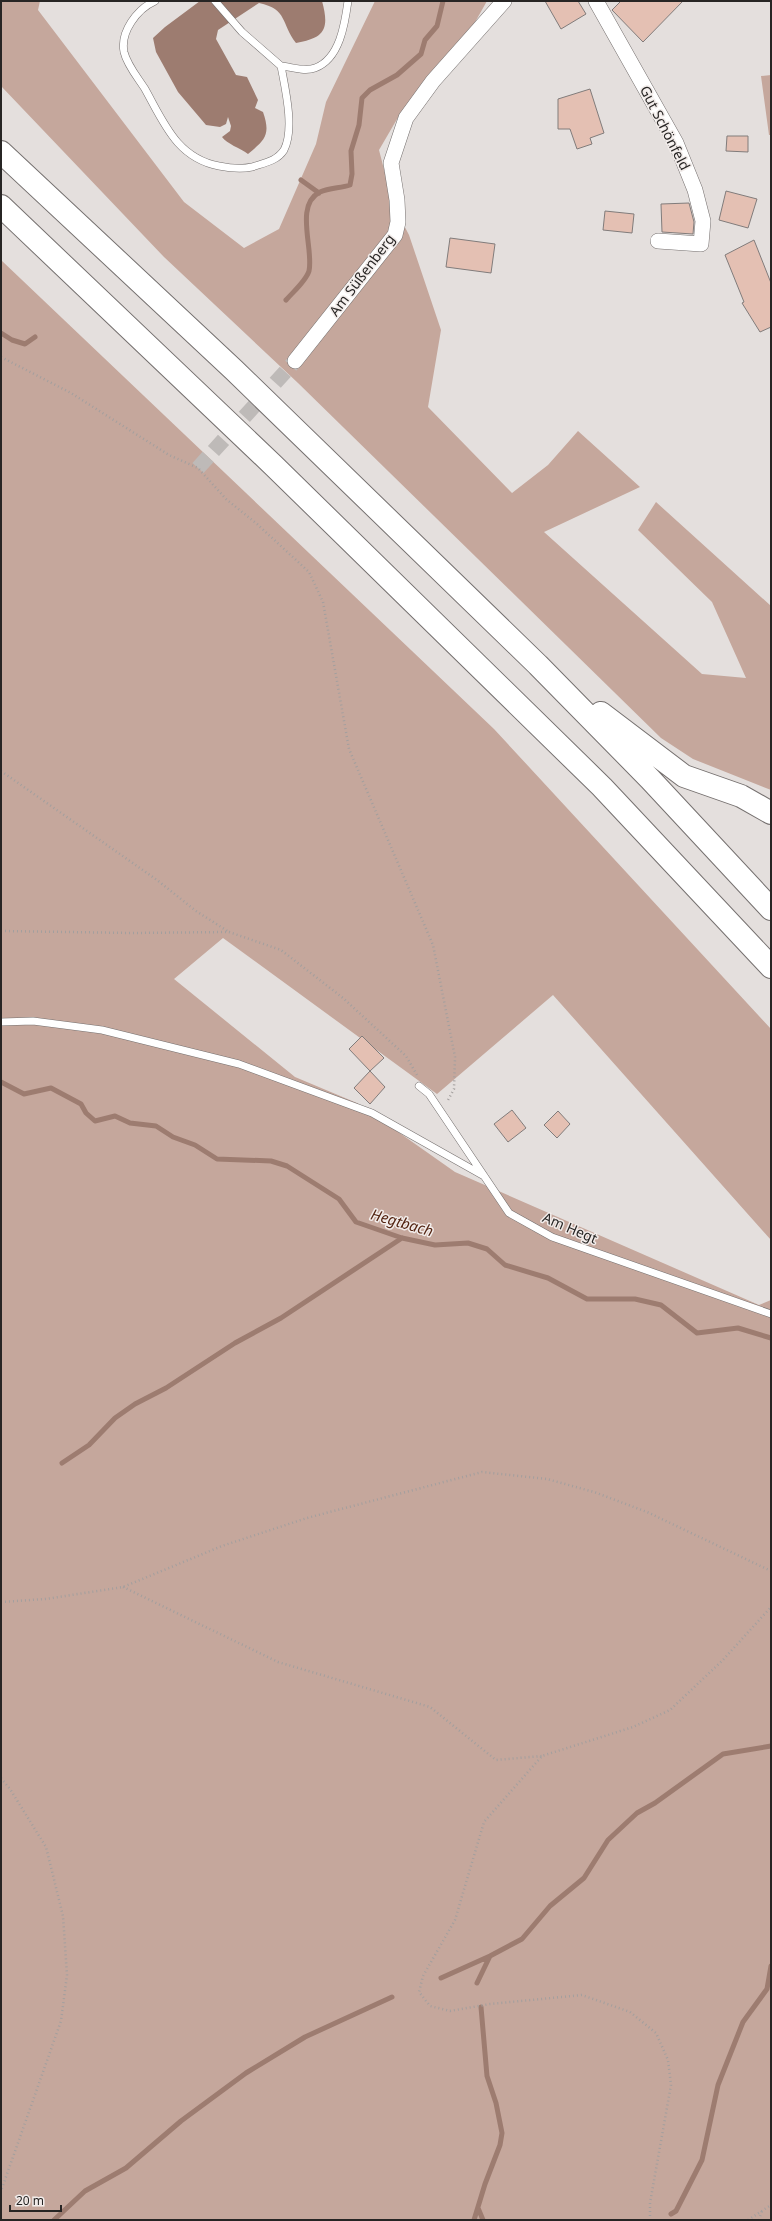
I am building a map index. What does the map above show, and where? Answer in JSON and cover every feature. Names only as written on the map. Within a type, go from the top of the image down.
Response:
[{"type":"highway","points":[[1,152],[234,370],[538,665],[650,779],[771,909]]},
{"type":"highway","points":[[1,206],[307,498],[602,787],[771,967]]},
{"type":"highway","points":[[538,665],[684,776],[741,796],[771,813]]},
{"type":"street","name":"Am Süßenberg","points":[[295,361],[395,235],[398,222],[397,200],[390,163],[406,118],[433,81],[504,1]]},
{"type":"street","name":"Gut Schönfeld","points":[[596,1],[676,143],[695,190],[703,221],[701,244],[658,241]]},
{"type":"lane","points":[[155,1],[137,14],[125,32],[124,52],[160,119],[172,136],[186,151],[204,163],[227,168],[250,167],[270,162],[284,150],[287,135],[288,111],[281,66]]},
{"type":"lane","points":[[215,1],[242,32],[281,66],[304,69],[314,68],[325,63],[334,52],[344,25],[348,1]]},
{"type":"lane","points":[[1,1022],[33,1021],[102,1030],[239,1064],[372,1113],[484,1176]]},
{"type":"lane","name":"Am Hegt","points":[[419,1086],[429,1094],[509,1213],[552,1237],[771,1314]]},
{"type":"path","points":[[1,357],[71,393],[169,455],[198,468],[226,499],[257,524],[309,572],[323,602],[349,749],[434,945],[454,1057],[454,1089],[441,1112]]},
{"type":"path","points":[[1,771],[145,871],[196,911],[229,932],[281,950],[343,998],[406,1056]]},
{"type":"path","points":[[1,931],[132,933],[229,932]]},
{"type":"path","points":[[1,1602],[46,1599],[123,1587],[222,1546],[307,1518],[482,1472],[547,1479],[594,1492],[647,1512],[771,1571]]},
{"type":"path","points":[[123,1587],[278,1662],[430,1707],[496,1760],[542,1756],[633,1727],[670,1710],[722,1661],[771,1607]]},
{"type":"path","points":[[542,1756],[484,1822],[455,1920],[422,1976],[419,1992],[430,2006],[450,2011],[490,2004],[582,1995],[630,2012],[656,2033],[668,2060],[671,2085],[650,2203],[650,2220]]},
{"type":"path","points":[[1,1778],[10,1789],[46,1847],[63,1916],[67,1975],[61,2021],[1,2191]]},
{"type":"path","points":[[748,2220],[771,2205]]},
{"type":"path","points":[[759,2220],[762,2211]]},
{"type":"shaded area","points":[[1,1],[40,1],[38,10],[184,202],[244,248],[279,229],[316,144],[326,102],[375,1],[487,1],[474,24],[400,114],[379,150],[393,204],[409,235],[441,330],[428,407],[512,493],[548,465],[578,431],[640,487],[544,532],[702,674],[746,678],[712,602],[638,530],[656,502],[771,606],[771,790],[693,759],[661,738],[298,383],[164,257],[1,86]]},
{"type":"shaded area","points":[[200,1],[322,1],[325,26],[319,35],[305,41],[296,43],[279,13],[275,9],[259,3],[218,30],[216,39],[236,75],[247,77],[258,100],[255,108],[263,112],[265,120],[265,136],[259,145],[248,154],[227,142],[222,137],[230,131],[231,126],[228,117],[226,124],[220,127],[206,125],[178,92],[156,52],[153,38],[165,27]]},
{"type":"shaded area","points":[[771,75],[771,135],[769,135],[761,76]]},
{"type":"shaded area","points":[[1,260],[494,729],[771,1029],[771,1240],[553,995],[437,1094],[223,938],[174,979],[295,1077],[357,1103],[455,1172],[759,1305],[771,1300],[771,2220],[1,2220]]},
{"type":"building","points":[[545,1],[578,1],[586,14],[561,29]]},
{"type":"building","points":[[621,1],[683,1],[643,42],[612,10]]},
{"type":"building","points":[[590,89],[604,133],[590,138],[592,144],[577,149],[570,129],[558,129],[558,99]]},
{"type":"building","points":[[727,136],[748,136],[748,152],[726,151]]},
{"type":"building","points":[[726,191],[757,199],[748,228],[719,220]]},
{"type":"building","points":[[689,203],[694,222],[693,234],[662,232],[661,204]]},
{"type":"building","points":[[605,211],[634,214],[632,233],[603,230]]},
{"type":"building","points":[[450,238],[495,244],[491,273],[446,267]]},
{"type":"building","points":[[754,240],[771,283],[771,327],[760,332],[742,303],[744,302],[725,255]]},
{"type":"building","points":[[362,1036],[384,1058],[370,1071],[349,1049]]},
{"type":"building","points":[[370,1071],[385,1087],[370,1104],[354,1088]]},
{"type":"building","points":[[512,1110],[526,1128],[508,1142],[494,1124]]},
{"type":"building","points":[[558,1111],[570,1124],[557,1138],[544,1125]]},
{"type":"waterway","points":[[286,300],[302,282],[309,271],[310,262],[306,217],[312,198],[320,192],[350,185],[352,174],[351,151],[359,125],[362,98],[370,90],[397,75],[421,54],[425,40],[437,26],[443,1]]},
{"type":"waterway","points":[[301,180],[319,193]]},
{"type":"waterway","points":[[1,333],[12,340],[25,344],[35,337]]},
{"type":"waterway","name":"Hegtbach","points":[[1,1082],[24,1094],[51,1088],[81,1104],[86,1113],[95,1121],[115,1116],[130,1123],[156,1126],[173,1137],[195,1145],[217,1159],[271,1161],[287,1166],[339,1199],[356,1222],[402,1238],[435,1245],[468,1243],[487,1249],[505,1265],[548,1278],[587,1299],[635,1299],[661,1305],[697,1333],[738,1328],[771,1338]]},
{"type":"waterway","points":[[62,1463],[89,1445],[115,1418],[135,1404],[166,1388],[235,1343],[281,1318],[402,1238]]},
{"type":"waterway","points":[[441,1978],[490,1956],[522,1939],[550,1906],[584,1878],[608,1840],[637,1813],[655,1803],[723,1754],[771,1746]]},
{"type":"waterway","points":[[477,1983],[490,1956]]},
{"type":"waterway","points":[[671,2214],[676,2211],[702,2160],[718,2085],[743,2022],[767,1989],[771,1966]]},
{"type":"waterway","points":[[54,2220],[85,2191],[126,2168],[181,2121],[246,2073],[305,2037],[392,1997]]},
{"type":"waterway","points":[[474,2220],[485,2184],[500,2145],[502,2133],[496,2103],[487,2076],[481,2007]]},
{"type":"waterway","points":[[478,2208],[483,2220]]},
{"type":"tunnel","points":[[198,468],[295,361]]}]
